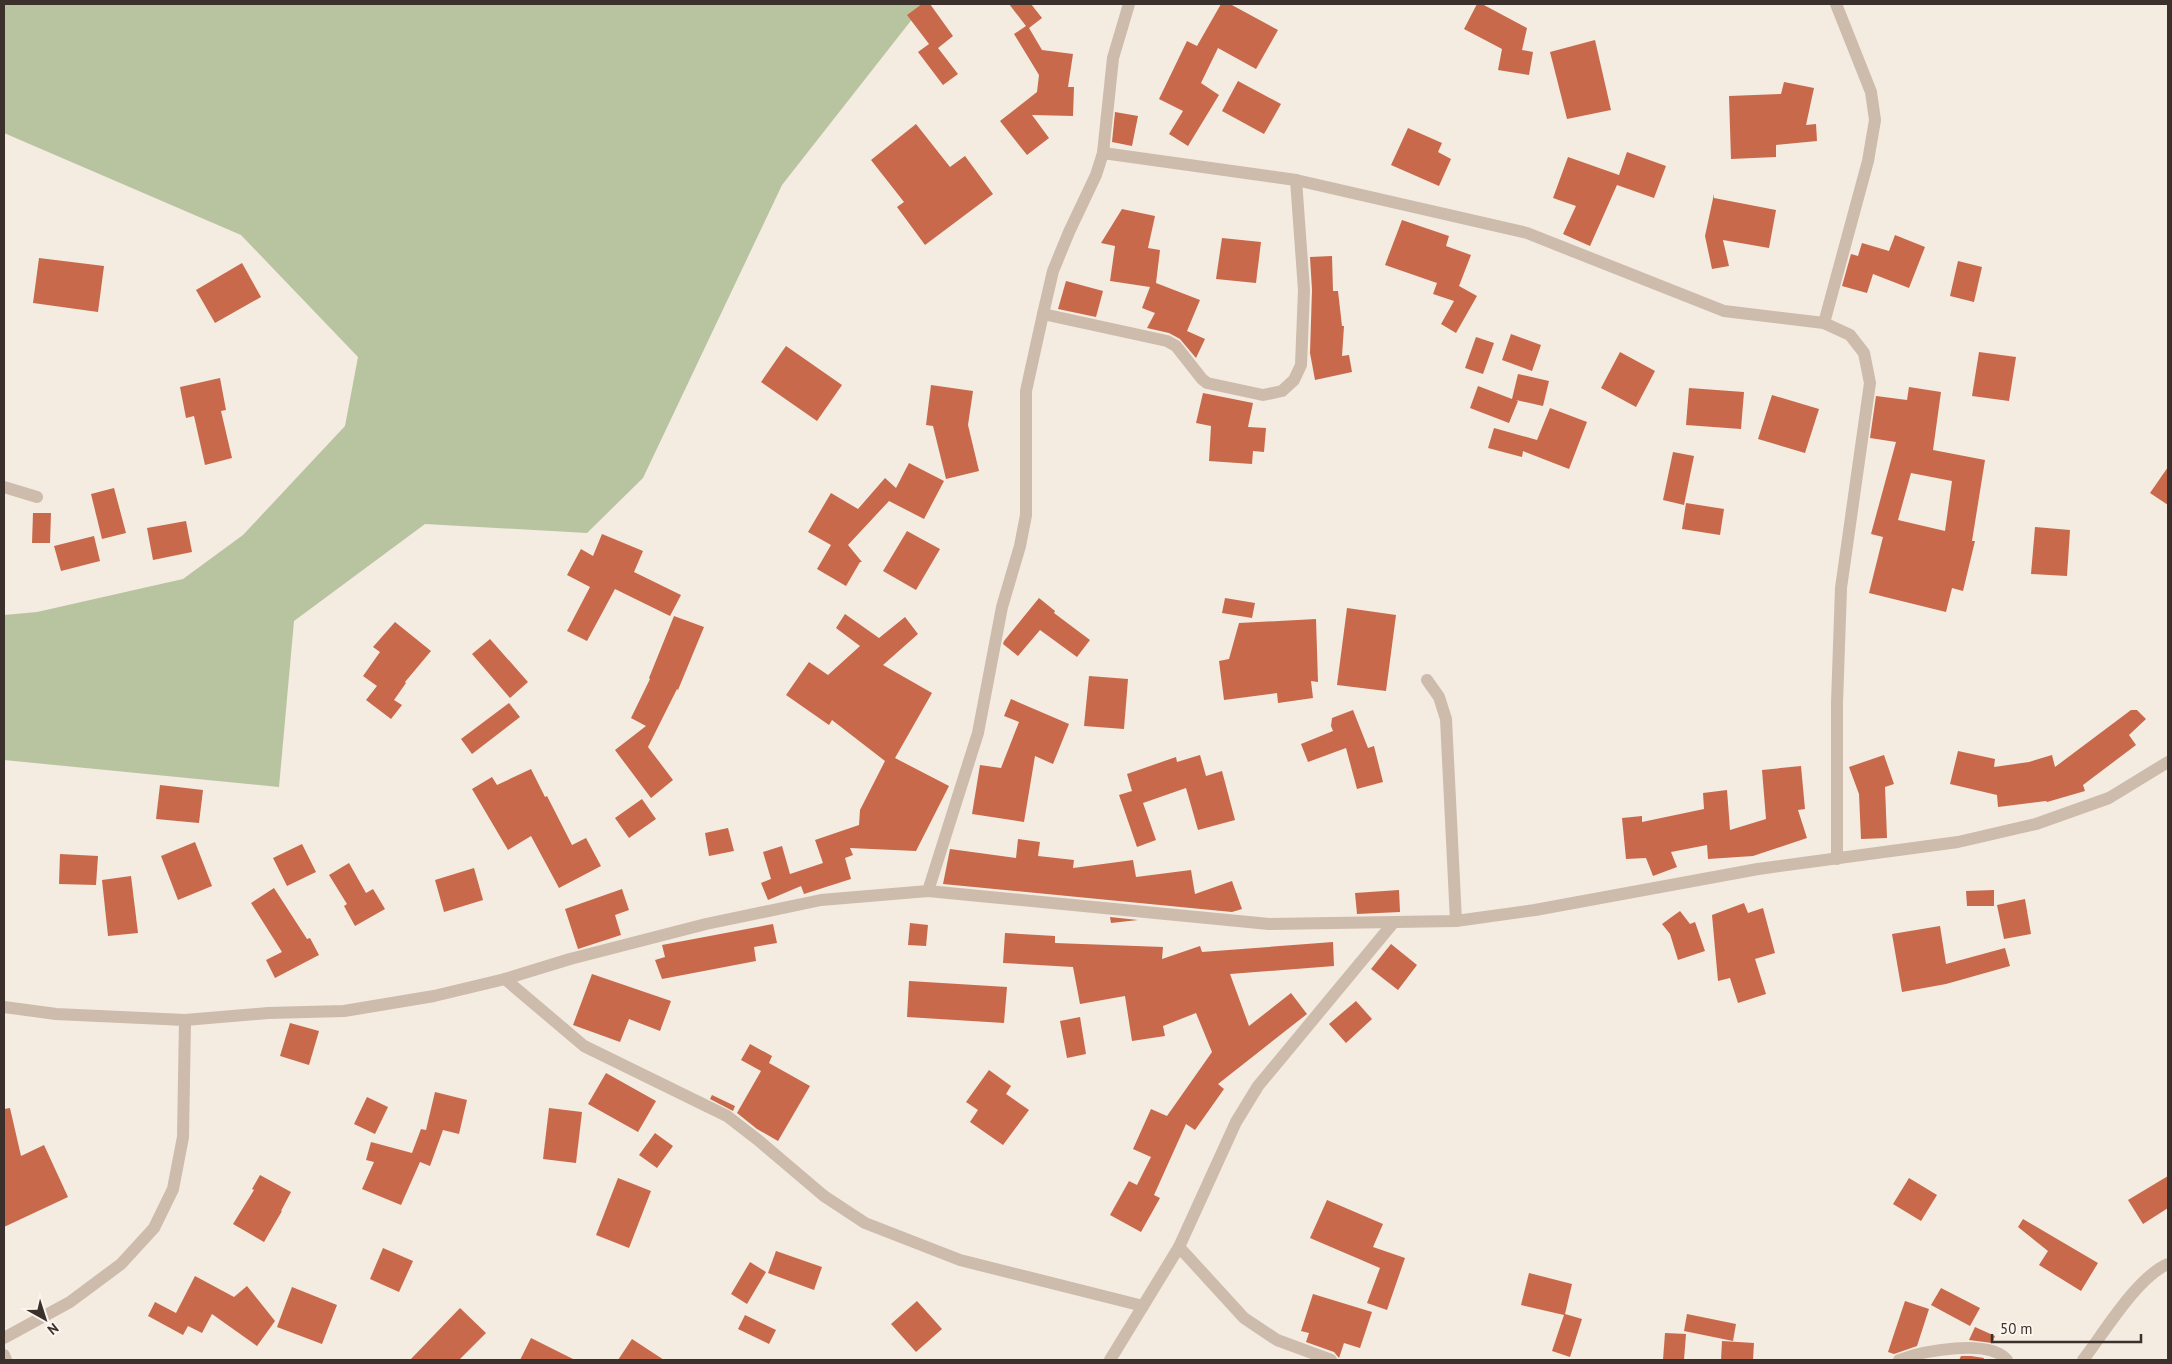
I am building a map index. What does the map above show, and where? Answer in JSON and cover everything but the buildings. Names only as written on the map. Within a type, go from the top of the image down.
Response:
[{"type":"street","points":[[928,891],[978,733],[1002,607],[1024,522],[1026,391],[1043,314],[1053,272],[1069,232],[1096,175],[1103,154],[1113,58],[1130,4]]},
{"type":"street","points":[[1824,323],[1868,161],[1875,120],[1871,92],[1836,4]]},
{"type":"street","points":[[1103,154],[1296,180],[1527,233],[1724,311],[1824,323],[1850,335],[1864,353],[1870,383],[1841,588],[1837,703],[1837,859]]},
{"type":"street","points":[[1043,314],[1168,341],[1176,346],[1207,383],[1263,395],[1282,391],[1294,380],[1301,364],[1304,290],[1296,180]]},
{"type":"street","points":[[4,487],[37,497]]},
{"type":"street","points":[[1427,680],[1439,697],[1446,719],[1456,921]]},
{"type":"street","points":[[4,1007],[56,1014],[184,1020],[268,1013],[344,1011],[434,996],[505,979],[570,958],[696,927],[822,900],[928,891],[1269,924],[1456,921],[1535,910],[1758,869],[1958,842],[2036,824],[2109,798],[2168,762]]},
{"type":"street","points":[[1110,1360],[1179,1247],[1236,1122],[1258,1086],[1394,922]]},
{"type":"street","points":[[505,979],[584,1046],[727,1116],[824,1196],[865,1223],[960,1260],[1143,1306]]},
{"type":"street","points":[[4,1338],[70,1302],[121,1264],[154,1228],[173,1189],[183,1137],[184,1020]]},
{"type":"street","points":[[1179,1247],[1244,1318],[1277,1340],[1331,1360]]},
{"type":"street","points":[[2083,1360],[2133,1293],[2156,1269],[2168,1264]]},
{"type":"street","points":[[1899,1360],[1918,1353],[1980,1348],[2001,1353],[2007,1360]]},
{"type":"street","points":[[4,1355],[6,1360]]},
{"type":"green space","points":[[4,4],[924,4],[782,185],[643,478],[587,533],[425,524],[294,621],[279,787],[4,760],[4,615],[37,612],[183,579],[243,535],[345,426],[358,357],[241,235],[4,133]]}]
